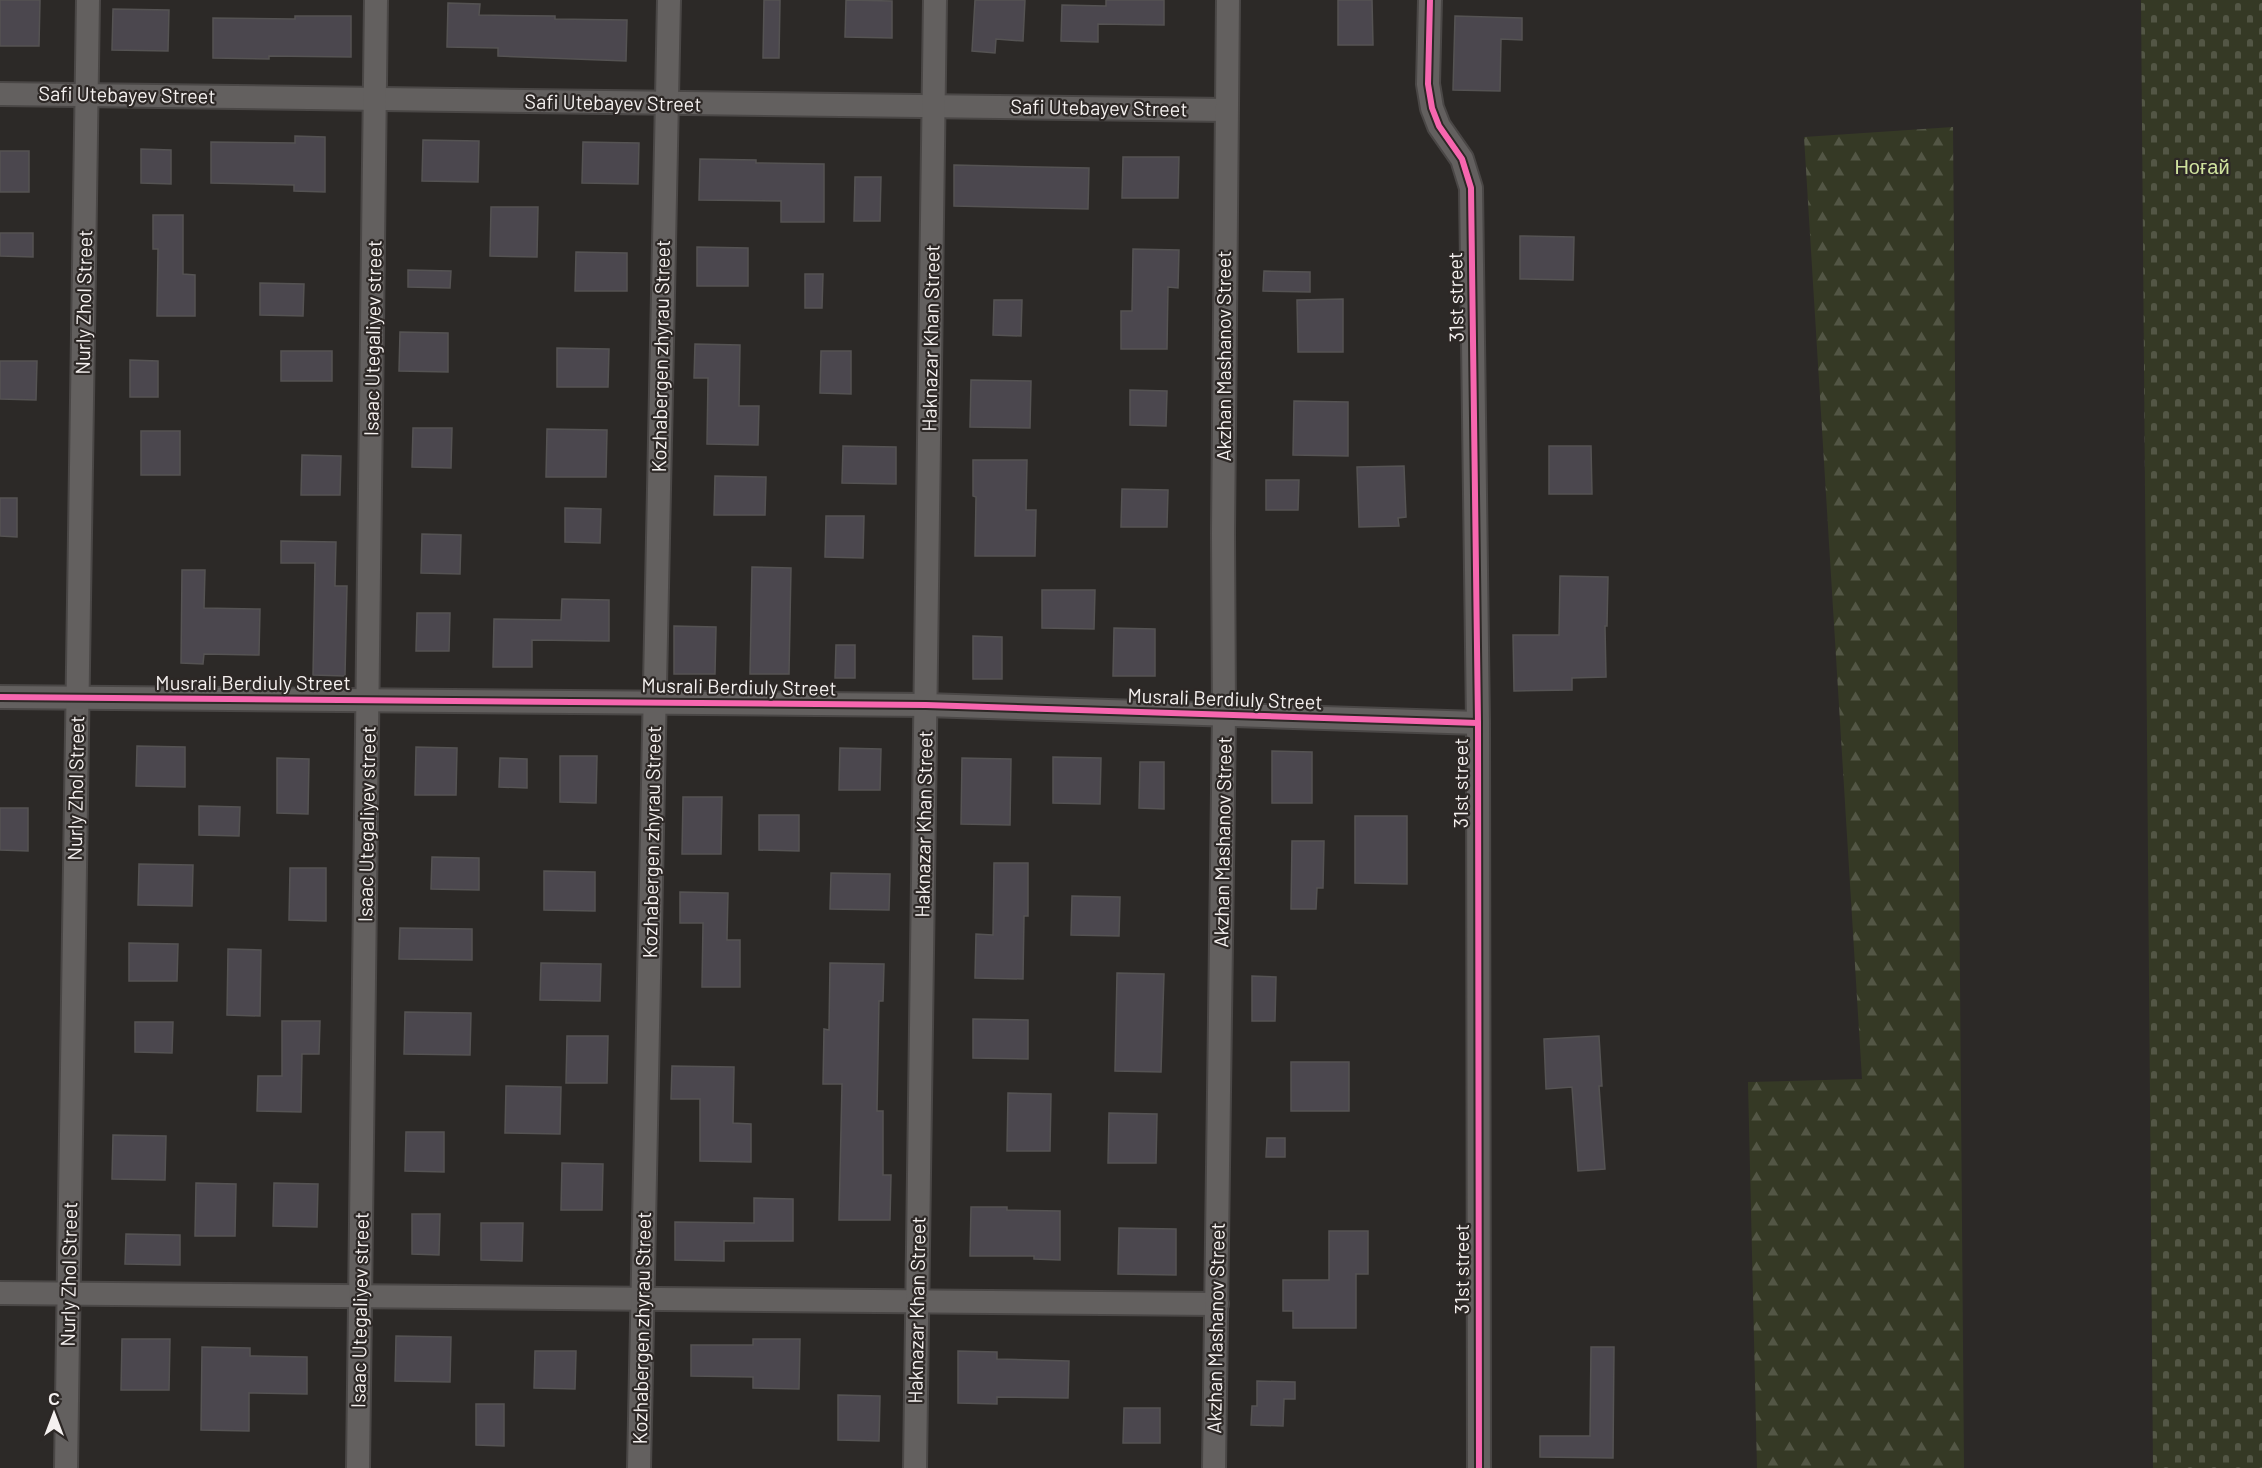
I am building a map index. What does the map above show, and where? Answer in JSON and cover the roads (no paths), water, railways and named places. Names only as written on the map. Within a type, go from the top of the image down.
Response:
[{"type":"street","name":"Nurly Zhol Street","points":[[66,1468],[88,0]]},
{"type":"street","name":"Isaac Utegaliyev street","points":[[358,1468],[377,99],[376,0]]},
{"type":"street","name":"Kozhabergen zhyrau Street","points":[[639,1468],[669,0]]},
{"type":"street","name":"Haknazar Khan Street","points":[[915,1468],[935,0]]},
{"type":"street","name":"Akzhan Mashanov Street","points":[[1214,1468],[1224,716],[1223,533],[1228,0]]},
{"type":"street","name":"31st street","points":[[1430,0],[1428,84],[1432,108],[1440,126],[1462,159],[1471,188],[1478,723],[1479,1468]]},
{"type":"street","name":"Safi Utebayev Street","points":[[0,94],[1226,110]]},
{"type":"street","name":"Musrali Berdiuly Street","points":[[0,697],[926,705],[1478,723]]},
{"type":"street","points":[[0,1293],[1217,1304]]},
{"type":"park label","name":"Ноғай","points":[[2202,167]]}]
